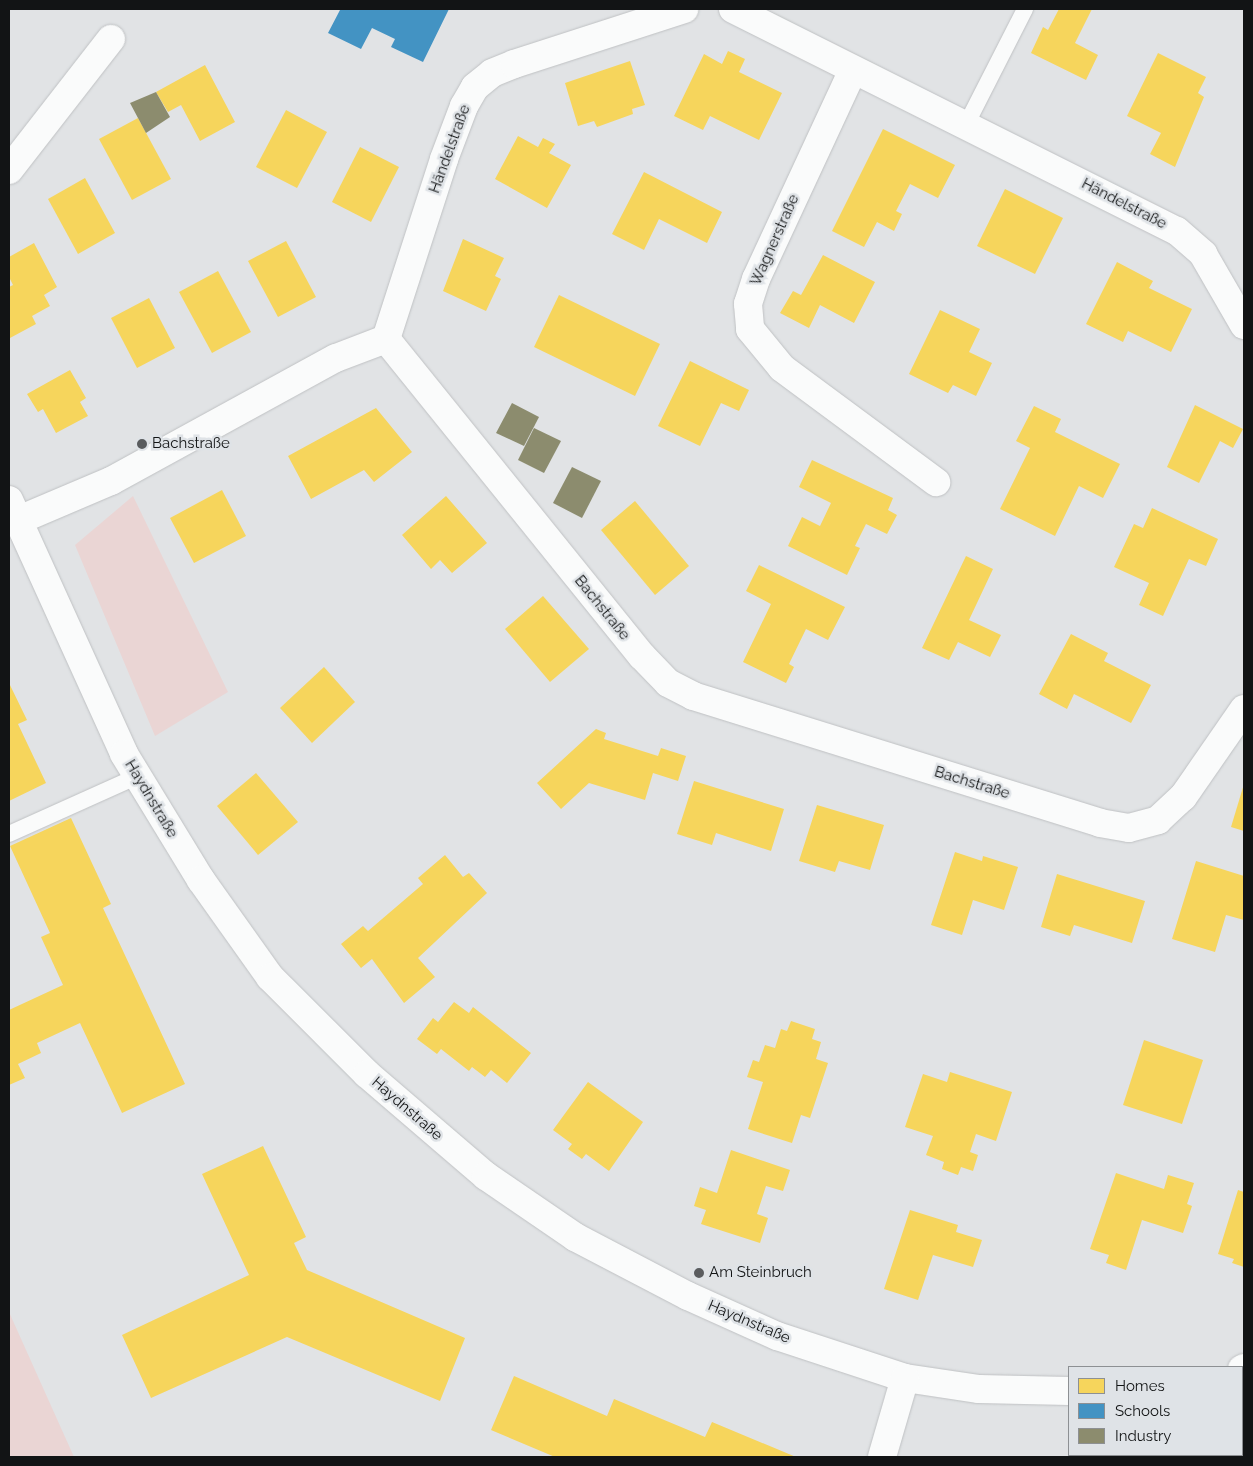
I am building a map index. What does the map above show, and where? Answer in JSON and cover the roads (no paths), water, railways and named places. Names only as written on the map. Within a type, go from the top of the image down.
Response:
[{"type":"street","name":"Händelstraße","points":[[386,339],[444,158],[464,106],[475,86],[492,73],[514,64],[684,9]]},
{"type":"street","name":"Händelstraße","points":[[733,9],[966,125],[1192,241],[1244,325]]},
{"type":"street","points":[[9,170],[111,39]]},
{"type":"street","name":"Wagnerstraße","points":[[853,70],[756,279],[748,304],[750,329],[782,368],[936,482]]},
{"type":"street","points":[[14,510],[111,481],[336,358],[386,339]]},
{"type":"street","name":"Bachstraße","points":[[386,339],[642,656],[668,683],[693,696],[1100,823],[1129,828],[1158,820],[1183,797],[1244,709]]},
{"type":"street","name":"Haydnstraße","points":[[14,510],[59,615],[136,777],[201,880],[270,976],[367,1074],[486,1176],[575,1237],[688,1296],[777,1336],[905,1378],[979,1389],[1068,1391]]},
{"type":"street","points":[[882,1457],[905,1378]]},
{"type":"lane","points":[[966,125],[1025,9]]},
{"type":"lane","points":[[9,834],[136,777]]},
{"type":"place","name":"Bachstraße","points":[[142,444]]},
{"type":"place","name":"Am Steinbruch","points":[[699,1273]]}]
